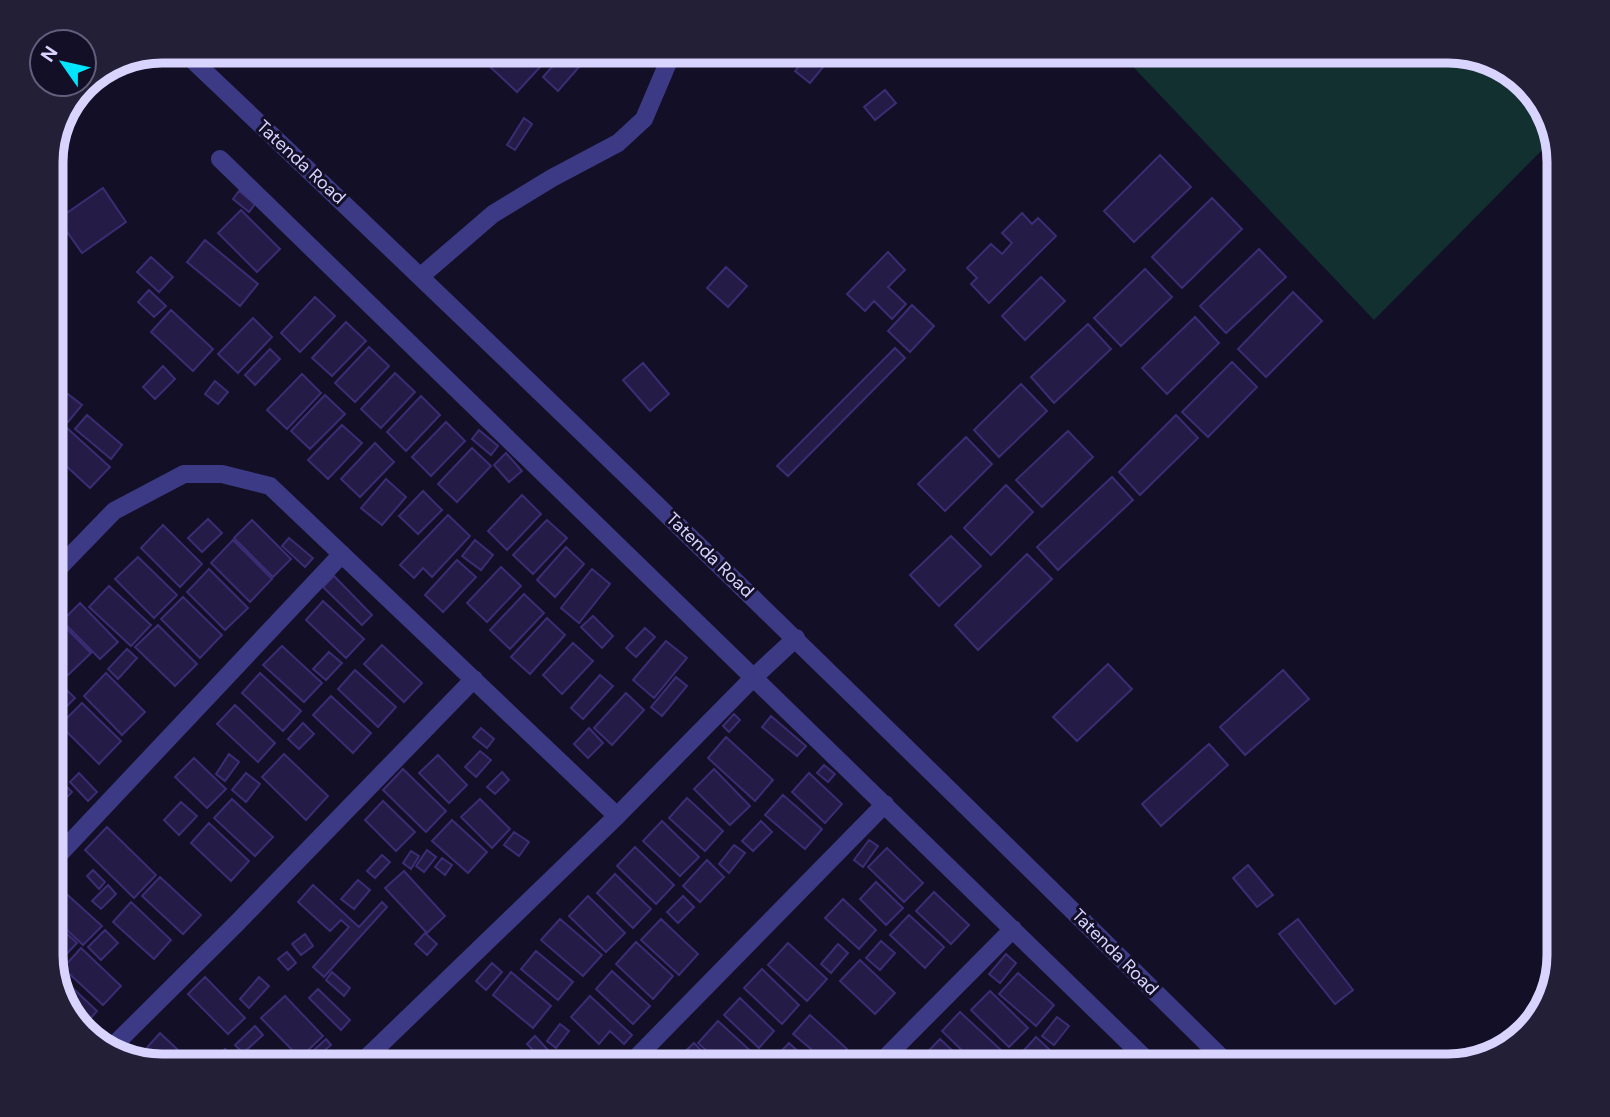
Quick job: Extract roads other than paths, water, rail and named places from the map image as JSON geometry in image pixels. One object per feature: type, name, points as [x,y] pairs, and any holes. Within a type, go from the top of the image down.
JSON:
[{"type":"street","name":"Tatenda Road","points":[[196,63],[796,638],[1218,1054]]},
{"type":"street","points":[[421,276],[493,214],[552,178],[618,143],[644,119],[668,63]]},
{"type":"street","points":[[220,159],[1013,929],[1135,1054]]},
{"type":"street","points":[[63,564],[114,511],[184,474],[222,474],[270,486],[617,816]]},
{"type":"street","points":[[63,850],[342,554]]},
{"type":"street","points":[[370,1054],[617,816],[796,638]]},
{"type":"street","points":[[116,1043],[474,679]]},
{"type":"street","points":[[640,1054],[885,804]]},
{"type":"street","points":[[889,1054],[1013,929]]}]
